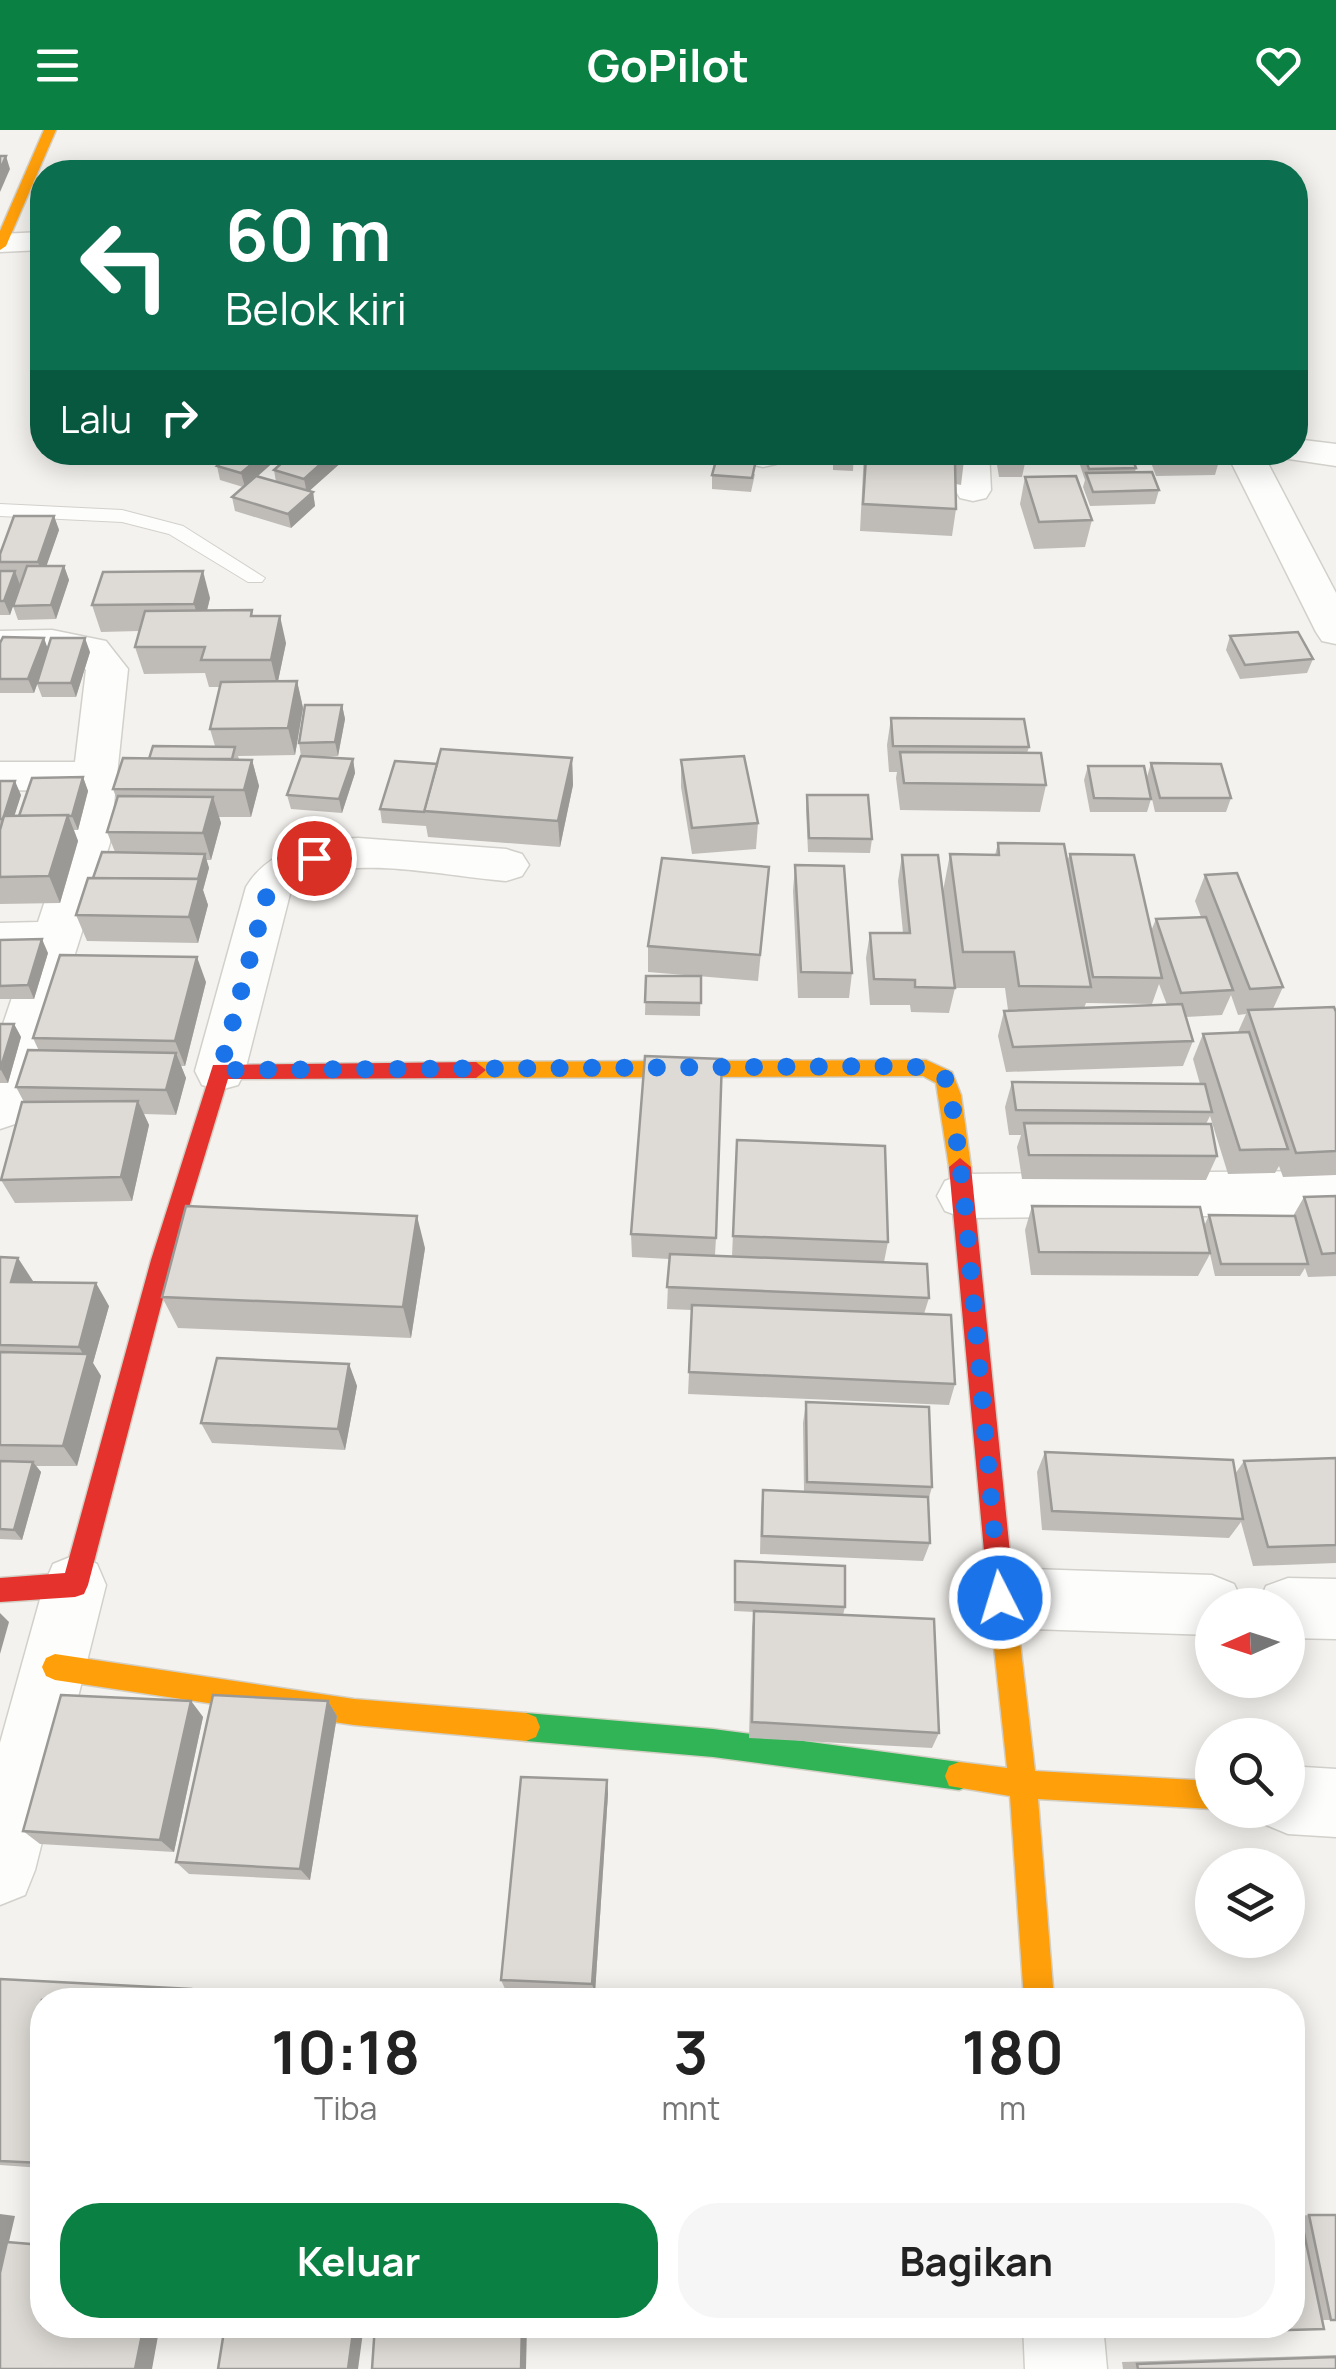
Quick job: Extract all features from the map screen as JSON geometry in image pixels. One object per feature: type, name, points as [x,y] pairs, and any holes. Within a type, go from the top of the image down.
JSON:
[{"type":"street","points":[[37,160],[50,130]]},
{"type":"street","points":[[30,177],[1,244],[30,242]]},
{"type":"street","points":[[1308,452],[1336,455]]},
{"type":"street","points":[[971,465],[973,490]]},
{"type":"street","points":[[1251,465],[1336,632]]},
{"type":"street","points":[[0,643],[52,642],[92,650],[107,669],[87,843],[0,1109]]},
{"type":"street","points":[[0,776],[95,776]]},
{"type":"street","points":[[0,1870],[162,1260],[220,1070],[269,887],[288,870],[314,858],[344,855],[506,865]]},
{"type":"street","points":[[0,940],[57,938]]},
{"type":"street","points":[[220,1070],[926,1068],[945,1078],[951,1095],[964,1196],[1000,1598],[1024,1784],[1037,1988]]},
{"type":"street","points":[[964,1196],[1336,1193]]},
{"type":"street","points":[[0,1590],[75,1585]]},
{"type":"street","points":[[1000,1598],[1195,1604]]},
{"type":"street","points":[[1305,1608],[1336,1609]]},
{"type":"street","points":[[54,1667],[354,1712],[714,1743],[1024,1784],[1195,1794]]},
{"type":"street","points":[[1305,1801],[1336,1802]]},
{"type":"street","points":[[1064,2338],[1066,2369]]},
{"type":"lane","points":[[0,510],[122,516],[176,530],[255,578]]},
{"type":"building","points":[[218,465],[251,465],[241,473]]},
{"type":"building","points":[[280,465],[320,465],[304,479],[274,470]]},
{"type":"building","points":[[715,465],[755,465],[752,478],[712,475]]},
{"type":"building","points":[[865,465],[955,465],[956,509],[863,504]]},
{"type":"building","points":[[1088,465],[1136,468],[1089,469]]},
{"type":"building","points":[[1152,472],[1159,490],[1093,492],[1086,473]]},
{"type":"building","points":[[256,476],[313,492],[288,514],[232,497]]},
{"type":"building","points":[[1076,476],[1092,520],[1039,522],[1025,477]]},
{"type":"building","points":[[14,516],[54,516],[38,562],[0,562]]},
{"type":"building","points":[[27,566],[64,566],[51,605],[13,606]]},
{"type":"building","points":[[0,571],[15,571],[4,601],[0,601]]},
{"type":"building","points":[[203,571],[194,604],[92,605],[103,572]]},
{"type":"building","points":[[252,610],[251,616],[280,616],[271,660],[201,660],[205,647],[135,647],[145,611]]},
{"type":"building","points":[[1298,632],[1313,659],[1245,665],[1230,636]]},
{"type":"building","points":[[3,637],[44,638],[28,679],[0,679]]},
{"type":"building","points":[[51,638],[85,638],[71,683],[37,683]]},
{"type":"building","points":[[297,681],[288,728],[210,729],[221,682]]},
{"type":"building","points":[[305,705],[342,705],[335,742],[299,743]]},
{"type":"building","points":[[891,718],[1024,719],[1029,747],[893,746]]},
{"type":"building","points":[[153,746],[235,747],[232,759],[149,759]]},
{"type":"building","points":[[441,749],[572,758],[558,821],[424,811]]},
{"type":"building","points":[[900,752],[1041,753],[1046,785],[904,783]]},
{"type":"building","points":[[301,756],[353,759],[339,799],[287,795]]},
{"type":"building","points":[[744,756],[758,823],[692,828],[681,760]]},
{"type":"building","points":[[123,758],[252,760],[244,790],[113,789]]},
{"type":"building","points":[[395,761],[437,764],[424,812],[380,809]]},
{"type":"building","points":[[1151,763],[1221,764],[1231,798],[1160,798]]},
{"type":"building","points":[[1088,766],[1144,766],[1151,799],[1094,798]]},
{"type":"building","points":[[83,777],[72,816],[19,816],[32,778]]},
{"type":"building","points":[[0,781],[15,781],[3,819],[0,819]]},
{"type":"building","points":[[807,795],[868,795],[872,839],[809,838]]},
{"type":"building","points":[[118,796],[213,797],[203,833],[107,832]]},
{"type":"building","points":[[68,815],[49,876],[0,877],[0,830],[4,816]]},
{"type":"building","points":[[998,843],[1064,844],[1091,987],[1019,986],[1014,952],[963,952],[950,854],[999,855]]},
{"type":"building","points":[[102,852],[205,854],[198,879],[93,878]]},
{"type":"building","points":[[1070,854],[1134,855],[1162,978],[1093,977]]},
{"type":"building","points":[[902,855],[938,855],[955,988],[915,987],[915,980],[874,979],[870,933],[910,933]]},
{"type":"building","points":[[662,858],[769,867],[760,955],[648,946]]},
{"type":"building","points":[[795,865],[844,866],[852,973],[801,972]]},
{"type":"building","points":[[1237,873],[1283,987],[1250,989],[1205,875]]},
{"type":"building","points":[[88,878],[199,879],[189,917],[76,915]]},
{"type":"building","points":[[1206,917],[1233,990],[1181,993],[1156,919]]},
{"type":"building","points":[[42,939],[28,985],[0,986],[0,940]]},
{"type":"building","points":[[60,955],[197,957],[175,1041],[33,1038]]},
{"type":"building","points":[[646,976],[701,976],[701,1003],[645,1002]]},
{"type":"building","points":[[1182,1004],[1193,1041],[1013,1047],[1004,1011]]},
{"type":"building","points":[[1334,1007],[1336,1151],[1296,1153],[1248,1010]]},
{"type":"building","points":[[0,1024],[14,1024],[0,1070]]},
{"type":"building","points":[[1249,1032],[1288,1149],[1240,1150],[1203,1034]]},
{"type":"building","points":[[28,1050],[176,1053],[166,1090],[16,1087]]},
{"type":"building","points":[[645,1056],[722,1059],[716,1238],[631,1234]]},
{"type":"building","points":[[1012,1082],[1205,1084],[1212,1112],[1016,1110]]},
{"type":"building","points":[[138,1101],[121,1177],[1,1180],[22,1102]]},
{"type":"building","points":[[1024,1123],[1211,1124],[1217,1156],[1029,1155]]},
{"type":"building","points":[[737,1140],[885,1146],[888,1242],[733,1236]]},
{"type":"building","points":[[1336,1196],[1336,1253],[1322,1254],[1304,1197]]},
{"type":"building","points":[[186,1206],[417,1216],[403,1307],[162,1297]]},
{"type":"building","points":[[1032,1206],[1200,1207],[1210,1253],[1039,1252]]},
{"type":"building","points":[[1209,1215],[1295,1216],[1308,1264],[1221,1264]]},
{"type":"building","points":[[670,1254],[927,1264],[929,1298],[667,1287]]},
{"type":"building","points":[[0,1257],[18,1258],[11,1282],[96,1283],[79,1347],[0,1345]]},
{"type":"building","points":[[692,1305],[951,1315],[955,1384],[689,1372]]},
{"type":"building","points":[[0,1352],[88,1354],[63,1446],[0,1445]]},
{"type":"building","points":[[217,1358],[349,1364],[338,1429],[201,1423]]},
{"type":"building","points":[[806,1402],[929,1407],[932,1487],[807,1482]]},
{"type":"building","points":[[1045,1452],[1233,1460],[1243,1519],[1052,1511]]},
{"type":"building","points":[[1336,1458],[1336,1545],[1268,1547],[1244,1461]]},
{"type":"building","points":[[0,1461],[33,1462],[14,1530],[0,1529]]},
{"type":"building","points":[[763,1490],[928,1497],[930,1543],[762,1536]]},
{"type":"building","points":[[735,1561],[845,1566],[845,1607],[735,1602]]},
{"type":"building","points":[[754,1611],[934,1619],[939,1733],[752,1722]]},
{"type":"building","points":[[61,1695],[191,1701],[160,1840],[23,1831]]},
{"type":"building","points":[[213,1695],[328,1701],[300,1869],[176,1862]]},
{"type":"building","points":[[521,1777],[607,1780],[592,1984],[501,1980]]},
{"type":"building","points":[[0,1979],[172,1988],[30,1988],[30,2162],[0,2161]]},
{"type":"building","points":[[1309,2215],[1336,2215],[1336,2320],[1331,2320]]},
{"type":"building","points":[[1305,2238],[1324,2329],[1305,2330]]},
{"type":"building","points":[[7,2242],[30,2244],[30,2338],[141,2338],[135,2369],[0,2369],[0,2273]]},
{"type":"building","points":[[223,2338],[352,2338],[348,2369],[218,2369]]},
{"type":"building","points":[[374,2338],[522,2338],[521,2369],[372,2369]]},
{"type":"building","points":[[1336,2357],[1336,2369],[1138,2369],[1137,2364]]},
{"type":"traffic: fast","points":[[526,1727],[713,1743],[959,1776]]},
{"type":"traffic: slow","points":[[37,160],[50,130]]},
{"type":"traffic: slow","points":[[0,246],[30,176]]},
{"type":"traffic: slow","points":[[476,1070],[926,1068],[945,1078],[951,1095],[960,1167]]},
{"type":"traffic: slow","points":[[999,1573],[1023,1784],[1038,1988]]},
{"type":"traffic: slow","points":[[55,1667],[354,1712],[526,1727]]},
{"type":"traffic: slow","points":[[959,1776],[1023,1784],[1195,1794]]},
{"type":"traffic: jam","points":[[0,1590],[75,1585],[162,1260],[220,1071],[476,1070]]},
{"type":"traffic: jam","points":[[960,1167],[999,1573]]},
{"type":"route","points":[[314,858],[288,870],[269,887],[220,1070],[908,1066],[926,1068],[945,1078],[951,1095],[964,1196],[1000,1598]]}]
